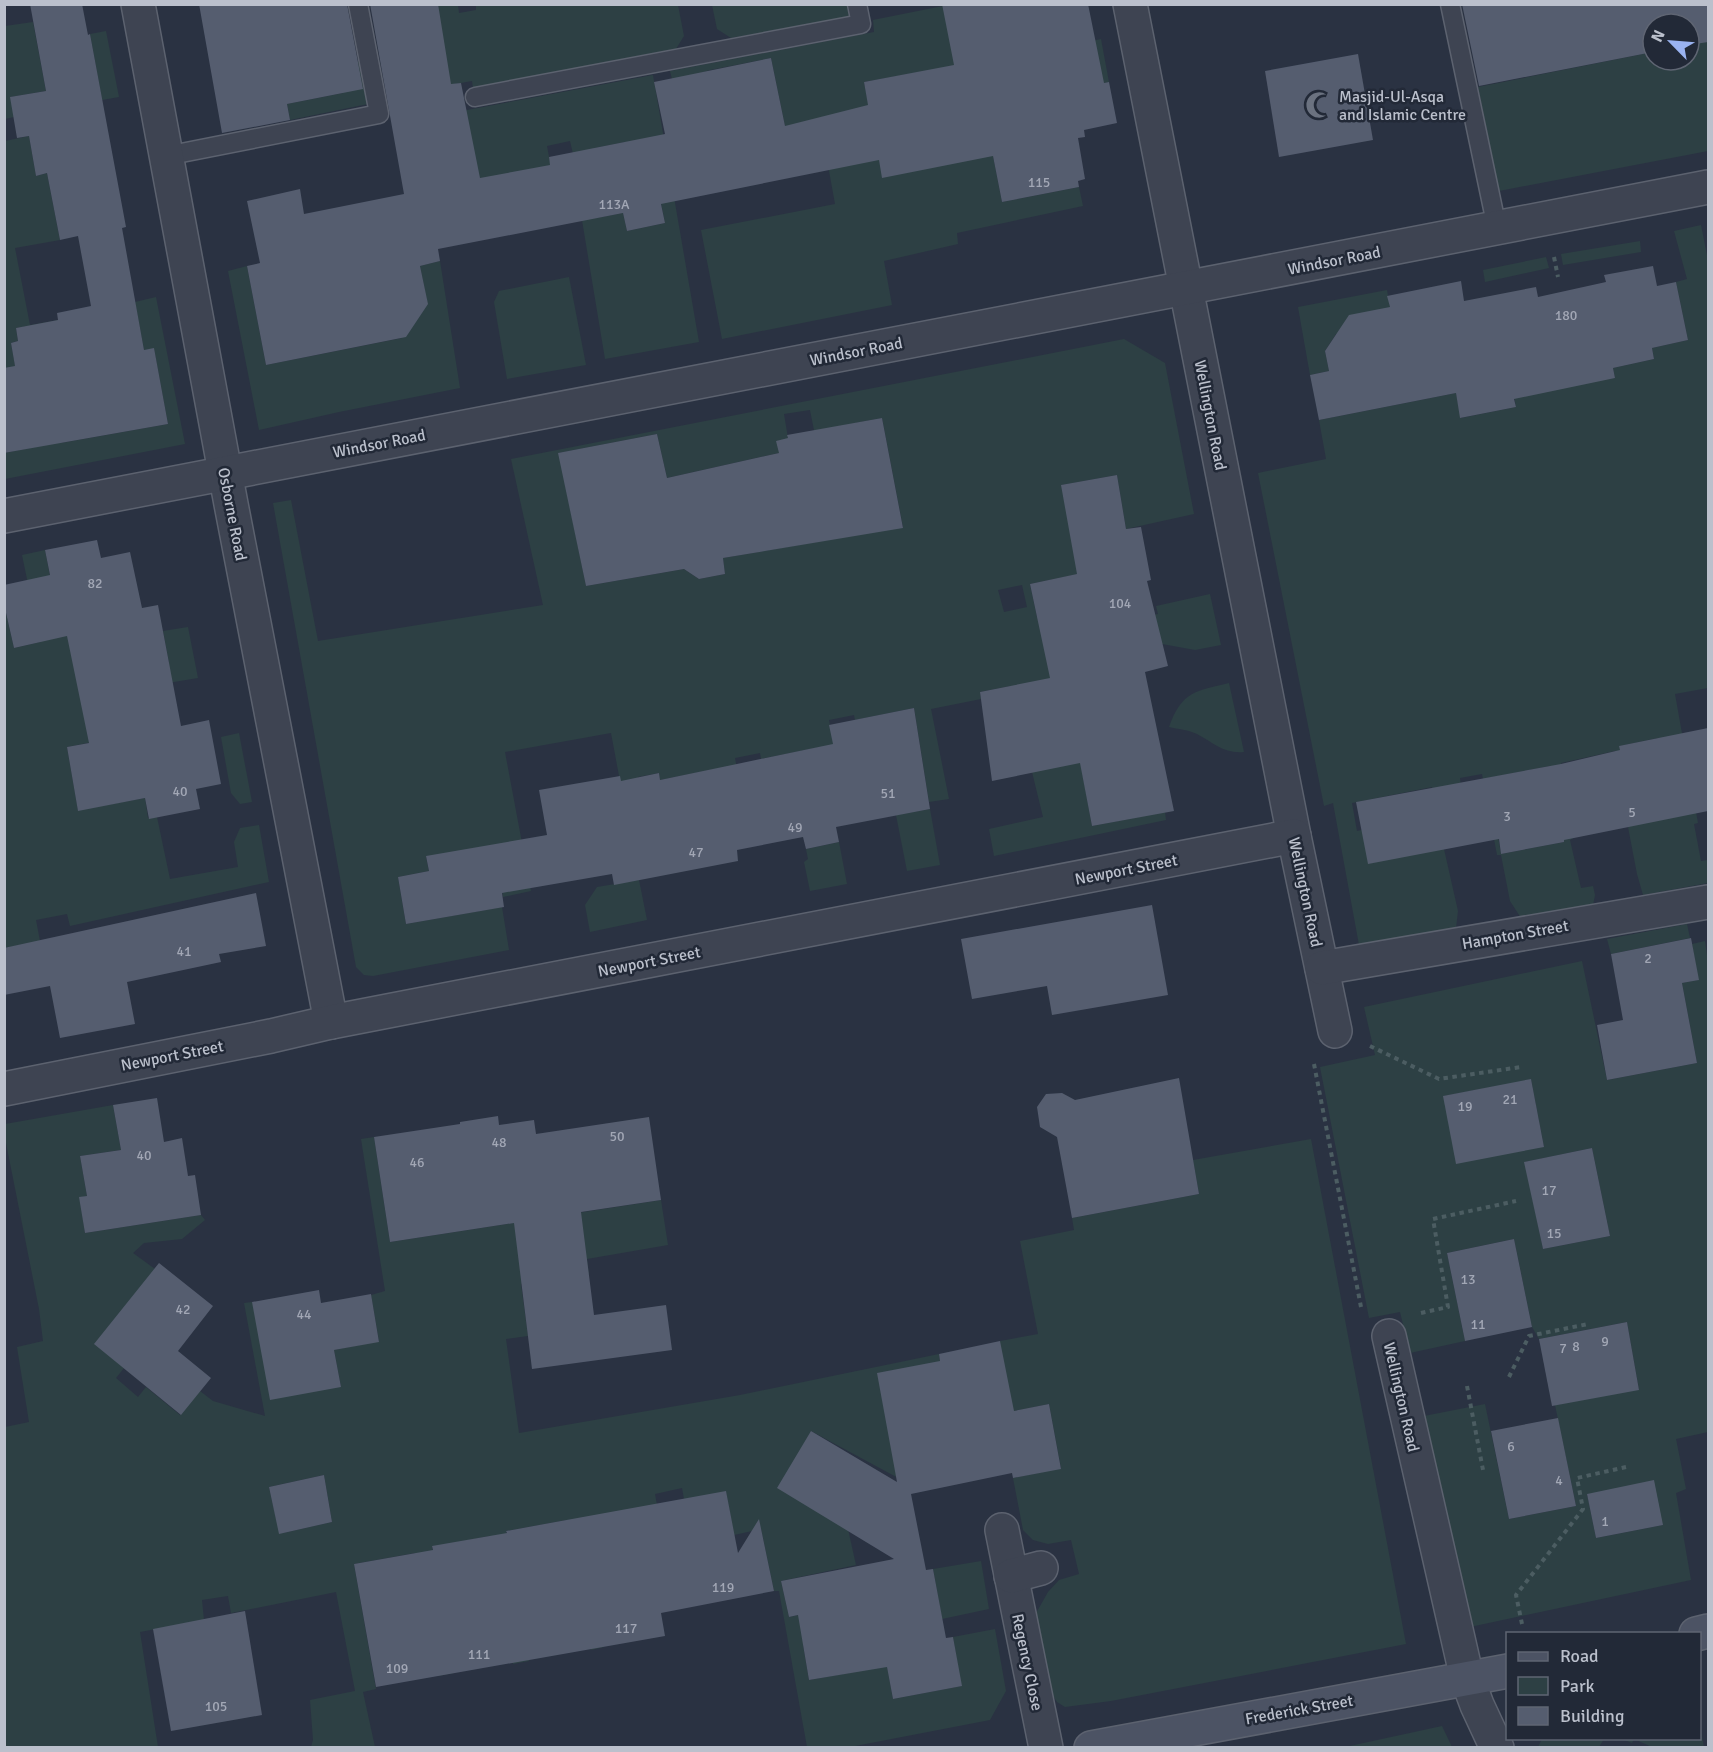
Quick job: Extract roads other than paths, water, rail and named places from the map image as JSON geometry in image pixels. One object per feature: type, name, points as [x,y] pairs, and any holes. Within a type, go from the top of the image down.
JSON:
[{"type":"main road","name":"Frederick Street","points":[[1091,1748],[1506,1671]]},
{"type":"street","name":"Osborne Road","points":[[138,4],[331,1023]]},
{"type":"street","name":"Wellington Road","points":[[1130,4],[1294,836],[1335,1031]]},
{"type":"street","name":"Windsor Road","points":[[4,516],[1708,187]]},
{"type":"street","name":"Newport Street","points":[[4,1089],[331,1023],[1294,836]]},
{"type":"street","name":"Hampton Street","points":[[1322,968],[1708,902]]},
{"type":"street","name":"Wellington Road","points":[[1389,1336],[1467,1678],[1497,1748]]},
{"type":"street","name":"Regency Close","points":[[1002,1530],[1026,1572],[1046,1748]]},
{"type":"lane","points":[[166,156],[379,114],[358,4]]},
{"type":"lane","points":[[475,97],[861,24],[857,4]]},
{"type":"lane","points":[[1450,4],[1497,228]]},
{"type":"place","name":"Masjid-Ul-Asqa and Islamic Centre","points":[[1319,105]]}]
